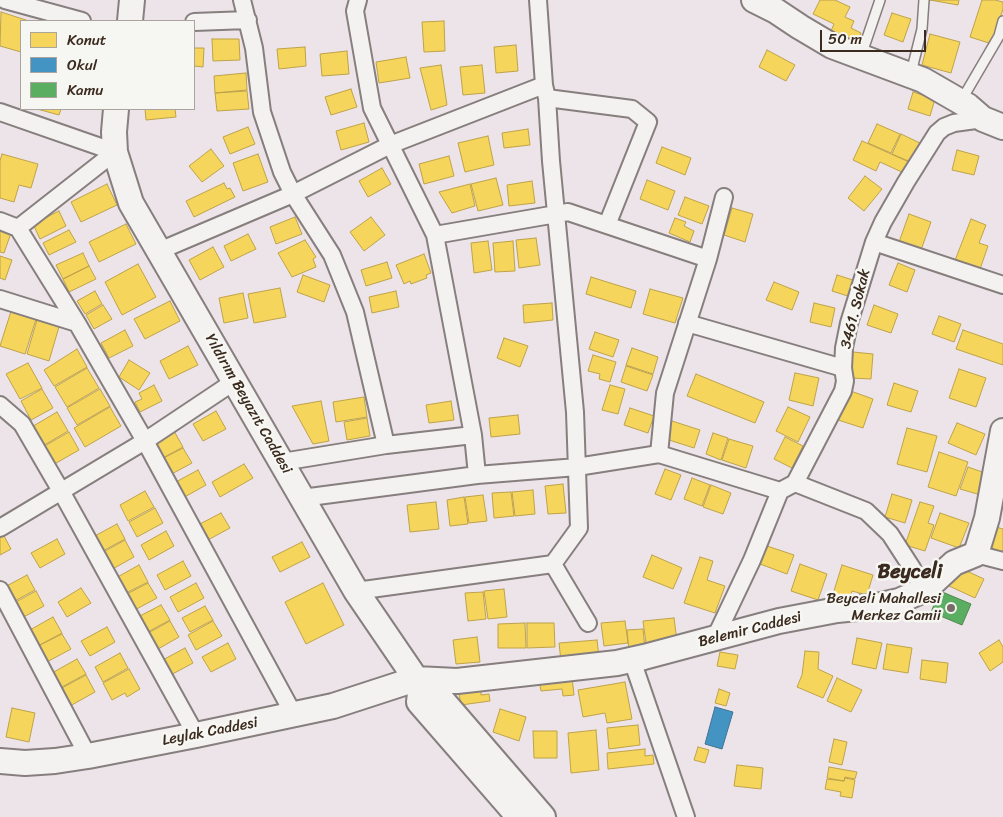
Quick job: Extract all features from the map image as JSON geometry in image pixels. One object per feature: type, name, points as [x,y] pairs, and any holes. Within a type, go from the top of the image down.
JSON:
[{"type":"street","points":[[5,0],[78,20]]},
{"type":"street","points":[[130,20],[132,0]]},
{"type":"street","points":[[242,0],[254,48],[262,112],[282,172],[293,194],[332,255],[355,312],[386,445]]},
{"type":"street","points":[[358,0],[355,11],[372,108],[435,235],[473,435],[477,475]]},
{"type":"street","points":[[356,591],[554,564],[579,528],[575,412],[538,0]]},
{"type":"street","points":[[754,0],[776,11],[800,28],[832,46],[911,75],[940,88],[993,123]]},
{"type":"street","points":[[195,22],[248,20]]},
{"type":"street","points":[[159,251],[293,194],[390,145],[546,91],[632,110],[648,122],[607,225]]},
{"type":"street","name":"Yıldırım Beyazıt Caddesi","points":[[116,110],[115,152],[131,203],[356,591],[419,682],[436,693],[543,817]]},
{"type":"street","points":[[0,112],[115,152]]},
{"type":"street","name":"3461. Sokak","points":[[795,484],[842,391],[845,382],[843,368],[844,348],[849,323],[874,242],[906,182],[937,133],[944,127],[954,123],[993,123]]},
{"type":"street","points":[[18,228],[115,152]]},
{"type":"street","points":[[659,454],[665,393],[708,259],[724,197]]},
{"type":"street","points":[[435,235],[568,212],[708,259]]},
{"type":"street","points":[[0,221],[18,228],[77,323],[145,440],[294,715]]},
{"type":"street","points":[[874,242],[1003,284]]},
{"type":"street","points":[[0,299],[77,323]]},
{"type":"street","points":[[687,323],[843,368]]},
{"type":"street","points":[[0,528],[145,440],[235,381]]},
{"type":"street","points":[[0,404],[22,424],[196,735]]},
{"type":"street","points":[[1003,431],[996,477],[987,518],[976,554],[1003,561]]},
{"type":"street","points":[[282,462],[386,445],[473,435]]},
{"type":"street","points":[[302,498],[477,475],[577,467],[659,454],[780,491],[795,484],[866,511],[890,534],[912,568],[923,590]]},
{"type":"street","points":[[716,638],[752,560],[780,491]]},
{"type":"street","name":"Belemir Caddesi","points":[[419,682],[457,681],[587,667],[632,660],[807,615],[877,606],[899,601],[923,590],[936,581],[954,563],[976,554]]},
{"type":"street","points":[[554,564],[588,623]]},
{"type":"street","points":[[0,590],[7,616],[88,756]]},
{"type":"street","points":[[632,660],[686,817]]},
{"type":"street","name":"Yıldırım Beyazıt Caddesi","points":[[419,682],[420,702],[518,817]]},
{"type":"street","name":"Leylak Caddesi","points":[[0,761],[25,763],[88,756],[294,715],[419,682]]},
{"type":"lane","points":[[861,56],[880,0]]},
{"type":"lane","points":[[911,75],[922,29],[924,0]]},
{"type":"lane","points":[[961,101],[999,36],[1003,22]]},
{"type":"building: Konut","points":[[820,0],[835,0],[850,7],[845,17],[854,21],[851,28],[861,33],[856,45],[830,33],[834,24],[813,14]]},
{"type":"building: Konut","points":[[930,0],[959,0],[958,5]]},
{"type":"building: Konut","points":[[982,0],[1003,2],[1003,9],[992,44],[970,37]]},
{"type":"building: Konut","points":[[1,12],[26,20],[20,20],[20,52],[0,46]]},
{"type":"building: Konut","points":[[892,13],[911,19],[903,42],[884,35]]},
{"type":"building: Konut","points":[[444,21],[445,51],[424,52],[422,22]]},
{"type":"building: Konut","points":[[930,34],[960,42],[951,73],[922,65]]},
{"type":"building: Konut","points":[[212,39],[239,39],[240,60],[213,61]]},
{"type":"building: Konut","points":[[516,45],[518,71],[496,73],[494,47]]},
{"type":"building: Konut","points":[[305,47],[306,66],[279,69],[277,49]]},
{"type":"building: Konut","points":[[195,48],[204,48],[203,67],[195,66]]},
{"type":"building: Konut","points":[[767,50],[795,65],[786,81],[759,67]]},
{"type":"building: Konut","points":[[347,51],[349,74],[322,76],[320,54]]},
{"type":"building: Konut","points":[[406,57],[410,78],[379,83],[376,62]]},
{"type":"building: Konut","points":[[441,65],[447,105],[431,110],[420,68]]},
{"type":"building: Konut","points":[[482,65],[485,93],[463,95],[460,67]]},
{"type":"building: Konut","points":[[246,73],[247,90],[215,93],[214,76]]},
{"type":"building: Konut","points":[[351,89],[357,107],[331,115],[325,97]]},
{"type":"building: Konut","points":[[247,91],[249,109],[217,111],[215,93]]},
{"type":"building: Konut","points":[[913,92],[935,99],[930,116],[908,109]]},
{"type":"building: Konut","points":[[41,110],[61,110],[59,115]]},
{"type":"building: Konut","points":[[145,110],[175,110],[176,117],[146,120]]},
{"type":"building: Konut","points":[[364,123],[369,142],[341,150],[336,131]]},
{"type":"building: Konut","points":[[877,124],[900,134],[891,153],[868,143]]},
{"type":"building: Konut","points":[[248,127],[255,144],[230,154],[223,137]]},
{"type":"building: Konut","points":[[528,129],[530,145],[504,148],[502,133]]},
{"type":"building: Konut","points":[[901,134],[922,144],[913,163],[892,154]]},
{"type":"building: Konut","points":[[488,136],[494,165],[465,172],[458,143]]},
{"type":"building: Konut","points":[[862,141],[909,162],[904,173],[880,162],[876,171],[853,160]]},
{"type":"building: Konut","points":[[662,147],[691,158],[685,175],[656,163]]},
{"type":"building: Konut","points":[[211,149],[224,166],[202,182],[189,166]]},
{"type":"building: Konut","points":[[957,150],[979,156],[974,175],[952,170]]},
{"type":"building: Konut","points":[[2,154],[38,164],[31,188],[19,185],[14,202],[0,198],[0,161]]},
{"type":"building: Konut","points":[[258,154],[268,182],[243,191],[233,163]]},
{"type":"building: Konut","points":[[449,156],[454,176],[424,184],[419,164]]},
{"type":"building: Konut","points":[[382,168],[391,184],[368,197],[359,181]]},
{"type":"building: Konut","points":[[865,176],[882,189],[864,211],[848,198]]},
{"type":"building: Konut","points":[[496,178],[503,205],[478,211],[471,184]]},
{"type":"building: Konut","points":[[647,180],[675,191],[668,210],[640,199]]},
{"type":"building: Konut","points":[[532,181],[535,203],[509,206],[507,185]]},
{"type":"building: Konut","points":[[224,183],[227,189],[230,188],[235,197],[194,217],[186,201]]},
{"type":"building: Konut","points":[[107,184],[117,205],[81,222],[71,202]]},
{"type":"building: Konut","points":[[470,184],[475,206],[452,213],[439,192]]},
{"type":"building: Konut","points":[[685,197],[709,206],[702,224],[678,215]]},
{"type":"building: Konut","points":[[732,208],[753,214],[745,242],[724,235]]},
{"type":"building: Konut","points":[[59,211],[66,226],[40,239],[33,224]]},
{"type":"building: Konut","points":[[909,214],[931,222],[921,250],[899,242]]},
{"type":"building: Konut","points":[[295,217],[302,234],[276,244],[270,227]]},
{"type":"building: Konut","points":[[371,217],[385,235],[364,251],[350,232]]},
{"type":"building: Konut","points":[[675,218],[686,222],[684,226],[694,231],[690,242],[669,233]]},
{"type":"building: Konut","points":[[971,219],[986,225],[979,243],[988,246],[979,272],[954,263]]},
{"type":"building: Konut","points":[[126,224],[136,244],[99,262],[89,242]]},
{"type":"building: Konut","points":[[0,230],[11,233],[4,253],[0,252]]},
{"type":"building: Konut","points":[[69,230],[76,242],[49,255],[43,243]]},
{"type":"building: Konut","points":[[248,234],[256,249],[231,261],[224,246]]},
{"type":"building: Konut","points":[[536,238],[540,265],[519,268],[516,240]]},
{"type":"building: Konut","points":[[305,240],[316,257],[313,259],[316,267],[292,277],[278,253]]},
{"type":"building: Konut","points":[[488,241],[492,270],[474,273],[471,243]]},
{"type":"building: Konut","points":[[513,241],[515,271],[495,272],[493,243]]},
{"type":"building: Konut","points":[[213,247],[224,267],[200,280],[189,260]]},
{"type":"building: Konut","points":[[83,253],[89,266],[63,279],[56,265]]},
{"type":"building: Konut","points":[[424,254],[431,273],[426,275],[427,278],[411,284],[410,281],[404,284],[396,265]]},
{"type":"building: Konut","points":[[0,256],[12,260],[5,280],[0,278]]},
{"type":"building: Konut","points":[[387,262],[392,278],[366,286],[361,270]]},
{"type":"building: Konut","points":[[898,263],[915,270],[907,292],[889,285]]},
{"type":"building: Konut","points":[[138,264],[156,297],[122,315],[105,282]]},
{"type":"building: Konut","points":[[89,266],[96,279],[69,292],[63,279]]},
{"type":"building: Konut","points":[[303,275],[330,285],[324,302],[297,292]]},
{"type":"building: Konut","points":[[837,275],[856,281],[851,297],[832,291]]},
{"type":"building: Konut","points":[[591,277],[636,291],[631,308],[586,294]]},
{"type":"building: Konut","points":[[774,282],[799,292],[792,310],[766,300]]},
{"type":"building: Konut","points":[[280,288],[286,317],[254,323],[248,294]]},
{"type":"building: Konut","points":[[650,289],[683,298],[675,323],[643,314]]},
{"type":"building: Konut","points":[[95,291],[102,304],[85,314],[77,301]]},
{"type":"building: Konut","points":[[396,291],[399,307],[372,313],[369,297]]},
{"type":"building: Konut","points":[[243,293],[248,318],[224,323],[219,298]]},
{"type":"building: Konut","points":[[170,301],[180,321],[145,339],[134,319]]},
{"type":"building: Konut","points":[[552,303],[553,320],[524,323],[523,305]]},
{"type":"building: Konut","points":[[814,303],[835,308],[831,327],[810,322]]},
{"type":"building: Konut","points":[[13,305],[38,313],[25,354],[0,346]]},
{"type":"building: Konut","points":[[103,305],[112,319],[94,329],[86,315]]},
{"type":"building: Konut","points":[[874,305],[898,314],[891,333],[867,325]]},
{"type":"building: Konut","points":[[39,313],[61,320],[49,361],[27,354]]},
{"type":"building: Konut","points":[[939,316],[961,324],[954,342],[932,334]]},
{"type":"building: Konut","points":[[125,330],[133,346],[109,358],[101,343]]},
{"type":"building: Konut","points":[[963,330],[1003,344],[1003,365],[956,349]]},
{"type":"building: Konut","points":[[595,332],[619,340],[613,357],[589,349]]},
{"type":"building: Konut","points":[[504,338],[528,346],[520,367],[497,358]]},
{"type":"building: Konut","points":[[188,346],[198,365],[169,379],[160,361]]},
{"type":"building: Konut","points":[[632,348],[658,357],[653,374],[626,365]]},
{"type":"building: Konut","points":[[77,349],[87,367],[54,386],[44,370]]},
{"type":"building: Konut","points":[[853,352],[873,354],[871,379],[851,378]]},
{"type":"building: Konut","points":[[593,355],[616,362],[610,382],[599,379],[600,374],[588,371]]},
{"type":"building: Konut","points":[[129,360],[150,373],[139,390],[119,377]]},
{"type":"building: Konut","points":[[28,363],[42,388],[20,399],[6,374]]},
{"type":"building: Konut","points":[[626,366],[653,375],[647,391],[621,382]]},
{"type":"building: Konut","points":[[87,368],[99,388],[67,407],[55,387]]},
{"type":"building: Konut","points":[[959,369],[986,378],[976,407],[949,398]]},
{"type":"building: Konut","points":[[795,373],[819,378],[813,406],[789,400]]},
{"type":"building: Konut","points":[[696,374],[764,402],[755,423],[687,396]]},
{"type":"building: Konut","points":[[894,383],[918,391],[911,412],[887,405]]},
{"type":"building: Konut","points":[[154,385],[162,401],[140,412],[135,402],[142,399],[139,393]]},
{"type":"building: Konut","points":[[610,385],[625,389],[618,414],[602,410]]},
{"type":"building: Konut","points":[[42,389],[53,408],[31,420],[21,401]]},
{"type":"building: Konut","points":[[100,389],[110,406],[77,425],[67,408]]},
{"type":"building: Konut","points":[[848,390],[873,399],[863,428],[838,420]]},
{"type":"building: Konut","points":[[364,397],[367,417],[336,422],[333,402]]},
{"type":"building: Konut","points":[[321,401],[329,441],[313,444],[292,406]]},
{"type":"building: Konut","points":[[451,401],[454,420],[429,423],[426,405]]},
{"type":"building: Konut","points":[[110,407],[121,426],[85,447],[74,428]]},
{"type":"building: Konut","points":[[788,407],[810,417],[798,442],[776,431]]},
{"type":"building: Konut","points":[[630,408],[654,416],[648,433],[624,425]]},
{"type":"building: Konut","points":[[216,411],[226,429],[203,441],[193,424]]},
{"type":"building: Konut","points":[[57,412],[68,431],[41,447],[30,428]]},
{"type":"building: Konut","points":[[518,415],[520,434],[491,437],[489,418]]},
{"type":"building: Konut","points":[[367,418],[370,436],[347,440],[344,422]]},
{"type":"building: Konut","points":[[672,421],[700,430],[694,448],[666,439]]},
{"type":"building: Konut","points":[[957,423],[985,434],[976,455],[948,443]]},
{"type":"building: Konut","points":[[907,428],[937,436],[927,472],[897,464]]},
{"type":"building: Konut","points":[[174,431],[183,447],[157,461],[149,445]]},
{"type":"building: Konut","points":[[69,432],[79,450],[51,466],[41,448]]},
{"type":"building: Konut","points":[[713,433],[728,438],[721,460],[706,454]]},
{"type":"building: Konut","points":[[785,437],[803,446],[792,468],[774,459]]},
{"type":"building: Konut","points":[[729,439],[753,446],[746,468],[722,460]]},
{"type":"building: Konut","points":[[183,448],[192,463],[166,477],[158,461]]},
{"type":"building: Konut","points":[[939,452],[968,462],[956,496],[928,487]]},
{"type":"building: Konut","points":[[244,464],[253,478],[220,497],[212,482]]},
{"type":"building: Konut","points":[[968,467],[988,474],[981,495],[960,489]]},
{"type":"building: Konut","points":[[665,469],[681,475],[671,500],[655,494]]},
{"type":"building: Konut","points":[[198,470],[206,485],[181,499],[172,484]]},
{"type":"building: Konut","points":[[692,478],[710,485],[702,506],[684,499]]},
{"type":"building: Konut","points":[[563,484],[566,513],[548,514],[545,486]]},
{"type":"building: Konut","points":[[711,485],[731,493],[723,514],[703,507]]},
{"type":"building: Konut","points":[[533,490],[535,514],[515,516],[512,492]]},
{"type":"building: Konut","points":[[145,491],[154,507],[128,521],[120,505]]},
{"type":"building: Konut","points":[[511,492],[514,516],[494,518],[492,493]]},
{"type":"building: Konut","points":[[892,494],[912,500],[905,523],[885,517]]},
{"type":"building: Konut","points":[[483,495],[487,521],[469,523],[465,497]]},
{"type":"building: Konut","points":[[464,497],[468,524],[450,526],[447,500]]},
{"type":"building: Konut","points":[[436,502],[439,529],[410,532],[407,505]]},
{"type":"building: Konut","points":[[920,502],[934,506],[928,523],[934,525],[925,551],[905,545]]},
{"type":"building: Konut","points":[[155,508],[163,523],[137,537],[129,522]]},
{"type":"building: Konut","points":[[221,513],[230,528],[204,542],[196,526]]},
{"type":"building: Konut","points":[[940,513],[969,523],[959,548],[931,538]]},
{"type":"building: Konut","points":[[117,524],[125,539],[99,553],[91,538]]},
{"type":"building: Konut","points":[[993,526],[1003,529],[1003,553],[985,546]]},
{"type":"building: Konut","points":[[166,531],[174,546],[149,560],[141,545]]},
{"type":"building: Konut","points":[[3,534],[11,549],[0,555],[0,535]]},
{"type":"building: Konut","points":[[57,539],[65,554],[40,568],[31,553]]},
{"type":"building: Konut","points":[[125,540],[134,557],[109,571],[100,554]]},
{"type":"building: Konut","points":[[302,542],[310,557],[280,572],[272,557]]},
{"type":"building: Konut","points":[[767,546],[794,555],[787,574],[760,564]]},
{"type":"building: Konut","points":[[652,555],[682,568],[673,589],[643,577]]},
{"type":"building: Konut","points":[[700,557],[713,561],[707,580],[725,586],[715,613],[684,603]]},
{"type":"building: Konut","points":[[183,561],[191,576],[165,590],[157,575]]},
{"type":"building: Konut","points":[[800,564],[827,574],[818,600],[791,591]]},
{"type":"building: Konut","points":[[139,565],[148,582],[122,595],[114,579]]},
{"type":"building: Konut","points":[[842,565],[873,575],[867,595],[852,591],[849,600],[833,594]]},
{"type":"building: Konut","points":[[956,566],[984,579],[975,598],[947,585]]},
{"type":"building: Konut","points":[[27,575],[35,590],[9,604],[1,589]]},
{"type":"building: Konut","points":[[148,583],[157,598],[131,612],[123,596]]},
{"type":"building: Konut","points":[[196,583],[204,598],[178,612],[170,597]]},
{"type":"building: Konut","points":[[323,583],[344,625],[306,644],[285,602]]},
{"type":"building: Konut","points":[[81,588],[91,603],[67,617],[58,602]]},
{"type":"building: Konut","points":[[504,589],[507,617],[488,619],[484,591]]},
{"type":"building: Konut","points":[[36,591],[44,606],[18,620],[10,605]]},
{"type":"building: Konut","points":[[483,592],[486,619],[468,621],[465,593]]},
{"type":"building: Konut","points":[[161,605],[170,620],[144,634],[136,618]]},
{"type":"building: Konut","points":[[205,606],[213,620],[190,632],[182,618]]},
{"type":"building: Konut","points":[[53,617],[62,633],[36,647],[28,631]]},
{"type":"building: Konut","points":[[674,618],[677,641],[646,643],[643,621]]},
{"type":"building: Konut","points":[[170,621],[179,637],[158,649],[148,633]]},
{"type":"building: Konut","points":[[213,621],[222,636],[196,650],[188,635]]},
{"type":"building: Konut","points":[[625,621],[628,643],[604,646],[601,623]]},
{"type":"building: Konut","points":[[525,623],[526,648],[498,648],[498,624]]},
{"type":"building: Konut","points":[[527,623],[554,623],[555,647],[527,648]]},
{"type":"building: Konut","points":[[107,627],[115,642],[90,656],[81,641]]},
{"type":"building: Konut","points":[[643,629],[645,649],[629,651],[627,630]]},
{"type":"building: Konut","points":[[62,634],[71,649],[45,663],[36,647]]},
{"type":"building: Konut","points":[[477,637],[480,662],[456,664],[453,640]]},
{"type":"building: Konut","points":[[857,638],[882,643],[876,669],[852,664]]},
{"type":"building: Konut","points":[[597,640],[599,657],[561,661],[559,643]]},
{"type":"building: Konut","points":[[999,640],[1003,647],[1003,662],[990,671],[979,653]]},
{"type":"building: Konut","points":[[228,643],[236,659],[211,672],[202,657]]},
{"type":"building: Konut","points":[[887,644],[912,648],[908,673],[883,669]]},
{"type":"building: Konut","points":[[185,648],[193,663],[167,677],[159,662]]},
{"type":"building: Konut","points":[[805,651],[819,652],[818,669],[833,676],[823,698],[797,687],[802,675]]},
{"type":"building: Konut","points":[[720,652],[738,655],[735,669],[717,666]]},
{"type":"building: Konut","points":[[120,653],[128,668],[103,682],[95,667]]},
{"type":"building: Konut","points":[[77,659],[86,674],[60,688],[52,673]]},
{"type":"building: Konut","points":[[922,660],[948,663],[946,683],[920,679]]},
{"type":"building: Konut","points":[[129,669],[140,689],[127,697],[125,693],[112,700],[103,683]]},
{"type":"building: Konut","points":[[86,675],[95,692],[70,706],[60,689]]},
{"type":"building: Konut","points":[[572,677],[574,695],[563,696],[562,689],[541,691],[539,681]]},
{"type":"building: Konut","points":[[837,678],[862,690],[851,712],[827,701]]},
{"type":"building: Konut","points":[[625,682],[632,719],[607,723],[605,713],[583,717],[578,690]]},
{"type":"building: Konut","points":[[719,689],[730,693],[726,706],[715,703]]},
{"type":"building: Konut","points":[[481,691],[481,695],[489,694],[490,701],[461,705],[459,694]]},
{"type":"building: Konut","points":[[12,708],[35,713],[29,742],[6,737]]},
{"type":"building: Konut","points":[[500,709],[526,717],[519,741],[493,732]]},
{"type":"building: Konut","points":[[638,725],[640,745],[609,749],[607,728]]},
{"type":"building: Konut","points":[[596,730],[599,770],[571,773],[568,733]]},
{"type":"building: Konut","points":[[533,731],[557,731],[557,758],[534,758]]},
{"type":"building: Konut","points":[[834,739],[847,742],[842,765],[829,762]]},
{"type":"building: Konut","points":[[698,747],[709,750],[705,763],[694,760]]},
{"type":"building: Konut","points":[[645,749],[645,756],[653,755],[654,764],[608,769],[607,753]]},
{"type":"building: Konut","points":[[737,765],[763,768],[761,789],[734,786]]},
{"type":"building: Konut","points":[[829,767],[857,772],[855,779],[845,777],[844,781],[827,778]]},
{"type":"building: Konut","points":[[845,778],[855,780],[852,798],[840,796],[841,792],[825,789],[827,779],[844,781]]},
{"type":"building: Okul","points":[[715,707],[733,712],[722,749],[705,744]]},
{"type":"building: Kamu","name":"Beyceli Mahallesi Merkez Camii","points":[[940,591],[971,604],[962,625],[931,612]]},
{"type":"place","name":"Beyceli Mahallesi Merkez Camii","points":[[951,608]]},
{"type":"district","name":"Beyceli","points":[[910,573]]}]
